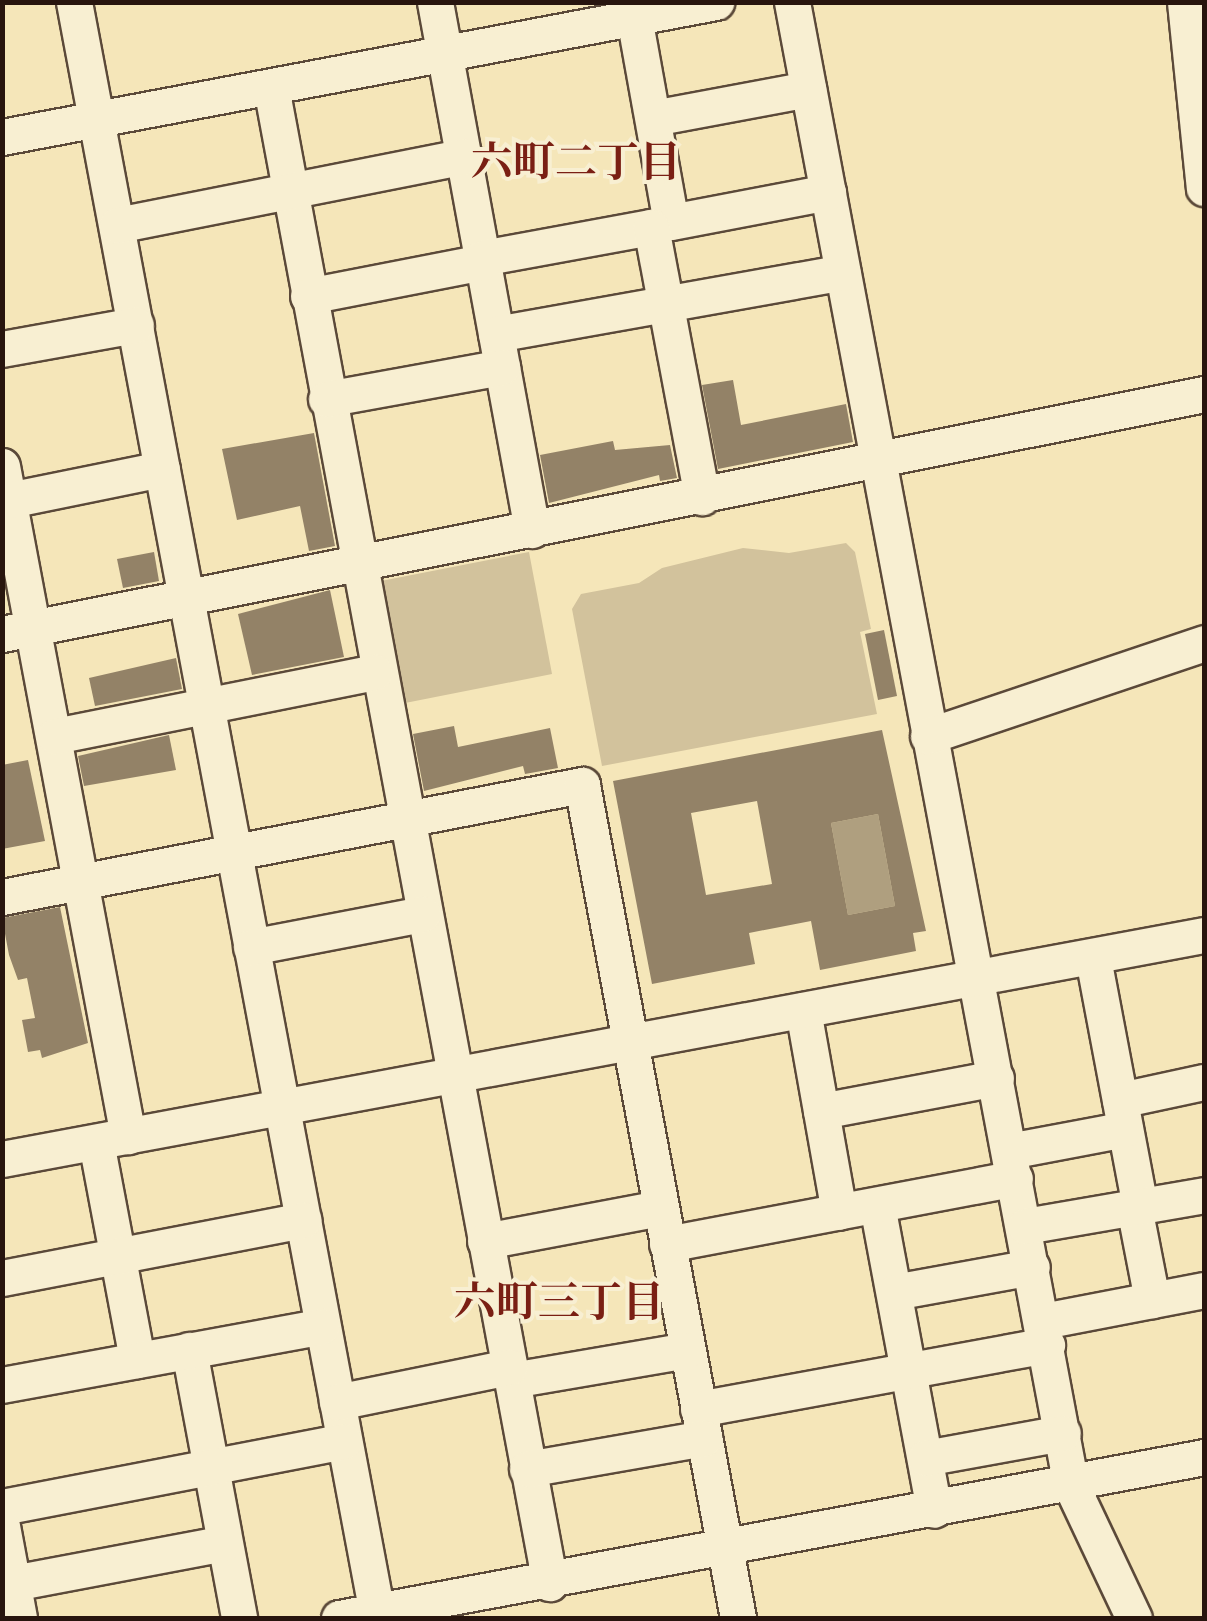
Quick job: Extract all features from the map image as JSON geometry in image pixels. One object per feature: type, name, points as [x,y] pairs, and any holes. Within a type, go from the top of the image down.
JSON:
[{"type":"street","points":[[74,2],[377,1615]]},
{"type":"street","points":[[436,2],[532,530]]},
{"type":"street","points":[[2,137],[716,2]]},
{"type":"street","points":[[792,2],[1071,1485],[1134,1618]]},
{"type":"street","points":[[1192,14],[1204,188]]},
{"type":"street","points":[[634,17],[652,118],[666,303],[702,496]]},
{"type":"street","points":[[272,87],[356,565],[550,1583]]},
{"type":"street","points":[[652,118],[808,89]]},
{"type":"street","points":[[116,226],[464,156]]},
{"type":"street","points":[[308,296],[828,192]]},
{"type":"street","points":[[326,399],[666,303],[843,272]]},
{"type":"street","points":[[2,348],[136,325]]},
{"type":"street","points":[[18,631],[1204,394]]},
{"type":"street","points":[[137,1360],[118,1254],[112,1139],[83,881],[54,736],[18,631],[5,489],[162,469]]},
{"type":"street","points":[[928,736],[1204,643]]},
{"type":"street","points":[[54,736],[376,672]]},
{"type":"street","points":[[2,897],[582,785],[738,1618]]},
{"type":"street","points":[[251,947],[423,914]]},
{"type":"street","points":[[2,1159],[1204,936]]},
{"type":"street","points":[[1093,958],[1152,1300]]},
{"type":"street","points":[[803,1010],[839,1212]]},
{"type":"street","points":[[821,1111],[996,1078]]},
{"type":"street","points":[[667,1244],[878,1205],[1012,1164],[1204,1082]]},
{"type":"street","points":[[1024,1226],[1204,1194]]},
{"type":"street","points":[[878,1205],[934,1510]]},
{"type":"street","points":[[485,1241],[660,1208]]},
{"type":"street","points":[[2,1278],[303,1220]]},
{"type":"street","points":[[894,1292],[1032,1267]]},
{"type":"street","points":[[528,1469],[1045,1333],[1152,1300],[1204,1290]]},
{"type":"street","points":[[2,1385],[322,1326]]},
{"type":"street","points":[[189,1350],[239,1618]]},
{"type":"street","points":[[337,1402],[687,1350]]},
{"type":"street","points":[[924,1458],[1062,1433]]},
{"type":"street","points":[[2,1507],[344,1441]]},
{"type":"street","points":[[339,1618],[377,1615],[550,1583],[1204,1457]]},
{"type":"street","points":[[2,1526],[19,1618]]},
{"type":"street","points":[[12,1583],[224,1543]]},
{"type":"shaded area","points":[[846,543],[855,552],[871,629],[860,632],[877,714],[602,766],[572,609],[581,594],[639,583],[662,568],[743,548],[789,553]]},
{"type":"shaded area","points":[[529,552],[552,674],[400,704],[381,581]]},
{"type":"shaded area","points":[[878,814],[895,906],[848,915],[831,823]]},
{"type":"building","points":[[733,380],[741,425],[846,404],[853,442],[718,469],[702,385]]},
{"type":"building","points":[[314,433],[335,546],[309,551],[300,506],[237,520],[222,449]]},
{"type":"building","points":[[613,441],[615,450],[670,445],[677,478],[660,481],[659,475],[549,503],[540,455]]},
{"type":"building","points":[[154,552],[159,581],[123,588],[117,559]]},
{"type":"building","points":[[330,590],[344,657],[252,675],[238,614]]},
{"type":"building","points":[[884,630],[897,696],[878,700],[865,634]]},
{"type":"building","points":[[176,658],[182,689],[95,706],[89,678]]},
{"type":"building","points":[[454,726],[458,747],[550,728],[558,768],[525,774],[523,766],[424,791],[413,734]]},
{"type":"building","points":[[882,730],[926,931],[913,933],[916,951],[820,970],[811,921],[749,933],[755,964],[652,984],[613,781]],"holes":[[[757,801],[772,884],[706,895],[691,813]],[[878,814],[895,906],[848,915],[831,823]]]},
{"type":"building","points":[[169,735],[176,770],[84,786],[78,756]]},
{"type":"building","points":[[28,760],[45,841],[2,849],[2,765]]},
{"type":"building","points":[[60,907],[88,1043],[42,1058],[40,1050],[28,1052],[22,1020],[35,1018],[27,978],[18,980],[9,955],[2,918]]},
{"type":"district","name":"六町二丁目","points":[[576,162]]},
{"type":"district","name":"六町三丁目","points":[[559,1302]]}]
